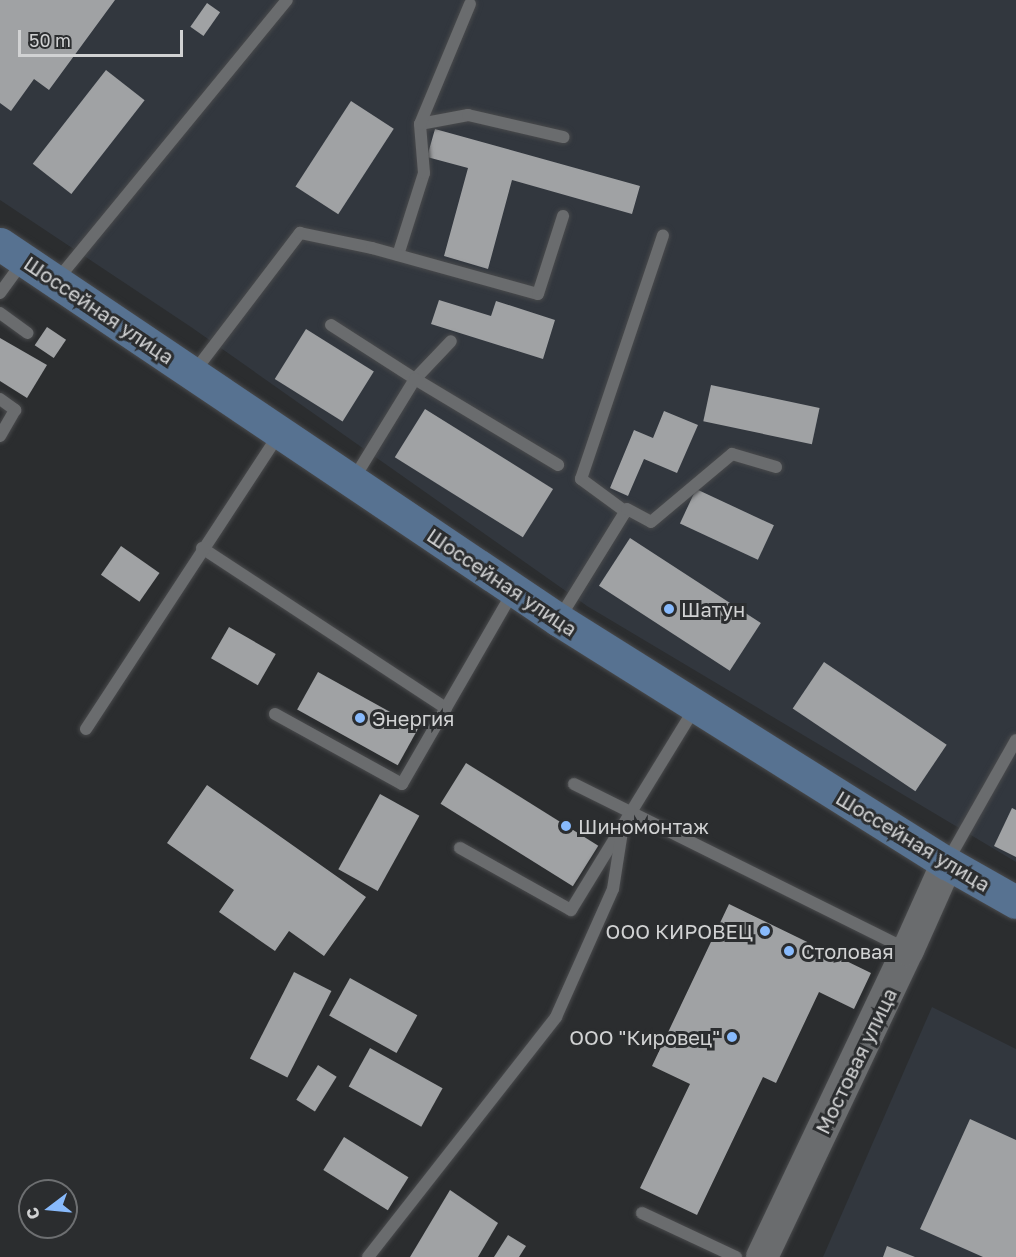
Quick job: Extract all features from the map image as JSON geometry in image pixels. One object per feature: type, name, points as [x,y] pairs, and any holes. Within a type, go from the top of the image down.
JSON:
[{"type":"main road","name":"Шоссейная улица","points":[[12,252],[514,591],[695,708],[947,863],[1016,902]]},
{"type":"street","name":"Мостовая улица","points":[[762,1257],[947,863]]},
{"type":"lane","points":[[56,281],[287,0]]},
{"type":"lane","points":[[398,255],[424,173],[420,124],[470,4]]},
{"type":"lane","points":[[420,124],[468,115],[563,137]]},
{"type":"lane","points":[[193,373],[300,232],[398,255],[538,294],[563,216]]},
{"type":"lane","points":[[626,512],[581,479],[663,235]]},
{"type":"lane","points":[[0,293],[12,252]]},
{"type":"lane","points":[[0,312],[28,333]]},
{"type":"lane","points":[[331,325],[415,379],[558,465]]},
{"type":"lane","points":[[353,481],[415,379],[451,341]]},
{"type":"lane","points":[[0,399],[15,410],[0,436]]},
{"type":"lane","points":[[86,729],[202,548],[280,432]]},
{"type":"lane","points":[[559,620],[627,509],[651,522],[732,454],[776,467]]},
{"type":"lane","points":[[202,548],[446,708]]},
{"type":"lane","points":[[275,714],[402,784],[514,591]]},
{"type":"lane","points":[[460,848],[571,910],[695,708]]},
{"type":"lane","points":[[947,863],[1016,740]]},
{"type":"lane","points":[[574,784],[908,950]]},
{"type":"lane","points":[[368,1257],[556,1017],[613,889],[623,825]]},
{"type":"lane","points":[[642,1213],[736,1257]]},
{"type":"shaded area","points":[[0,0],[1016,0],[1016,862],[587,606],[191,327],[0,200]]},
{"type":"shaded area","points":[[932,1007],[1016,1049],[1016,1257],[823,1257]]},
{"type":"building","points":[[0,0],[115,0],[49,90],[34,79],[11,111],[0,103]]},
{"type":"building","points":[[207,3],[220,12],[203,36],[190,27]]},
{"type":"building","points":[[106,70],[145,100],[71,194],[33,164]]},
{"type":"building","points":[[351,101],[394,129],[338,214],[295,187]]},
{"type":"building","points":[[435,129],[640,186],[632,214],[512,180],[488,269],[444,256],[468,168],[427,157]]},
{"type":"building","points":[[439,300],[491,316],[496,301],[555,320],[543,359],[431,324]]},
{"type":"building","points":[[47,327],[66,340],[54,358],[35,345]]},
{"type":"building","points":[[306,329],[374,371],[343,421],[275,379]]},
{"type":"building","points":[[0,338],[47,365],[27,398],[0,381]]},
{"type":"building","points":[[711,385],[820,408],[812,444],[703,421]]},
{"type":"building","points":[[425,409],[553,489],[523,537],[395,457]]},
{"type":"building","points":[[664,411],[698,425],[677,473],[644,459],[628,496],[610,488],[634,430],[653,438]]},
{"type":"building","points":[[696,489],[774,525],[758,560],[680,523]]},
{"type":"building","points":[[630,538],[761,623],[730,671],[599,586]]},
{"type":"building","points":[[121,546],[160,573],[139,602],[101,575]]},
{"type":"building","points":[[229,627],[276,654],[258,685],[211,658]]},
{"type":"building","points":[[824,662],[947,745],[915,791],[793,708]]},
{"type":"building","points":[[318,672],[419,728],[398,765],[297,710]]},
{"type":"building","points":[[466,763],[598,846],[573,886],[441,804]]},
{"type":"building","points":[[207,785],[366,897],[324,956],[289,931],[275,951],[219,912],[234,890],[167,843]]},
{"type":"building","points":[[380,794],[419,816],[378,891],[338,869]]},
{"type":"building","points":[[1012,808],[1016,810],[1016,857],[994,846]]},
{"type":"building","name":"ООО \"Кировец\"","points":[[729,904],[871,973],[854,1009],[819,992],[776,1083],[763,1077],[697,1215],[640,1188],[690,1084],[652,1066]]},
{"type":"building","points":[[294,972],[331,991],[287,1077],[250,1058]]},
{"type":"building","points":[[350,978],[417,1015],[396,1053],[329,1016]]},
{"type":"building","points":[[370,1048],[443,1088],[421,1127],[349,1086]]},
{"type":"building","points":[[318,1065],[337,1077],[315,1111],[296,1100]]},
{"type":"building","points":[[970,1119],[1016,1140],[1016,1257],[983,1257],[920,1229]]},
{"type":"building","points":[[344,1137],[408,1177],[388,1210],[323,1170]]},
{"type":"building","points":[[450,1190],[498,1223],[478,1257],[410,1257]]},
{"type":"building","points":[[508,1235],[526,1246],[519,1257],[494,1257]]},
{"type":"building","points":[[887,1246],[915,1257],[883,1257]]},
{"type":"place","name":"Шатун","points":[[669,609]]},
{"type":"place","name":"Энергия","points":[[360,718]]},
{"type":"place","name":"Шиномонтаж","points":[[566,826]]},
{"type":"place","name":"ООО КИРОВЕЦ","points":[[765,931]]},
{"type":"place","name":"Столовая","points":[[789,951]]},
{"type":"place","name":"ООО \"Кировец\"","points":[[732,1037]]}]
